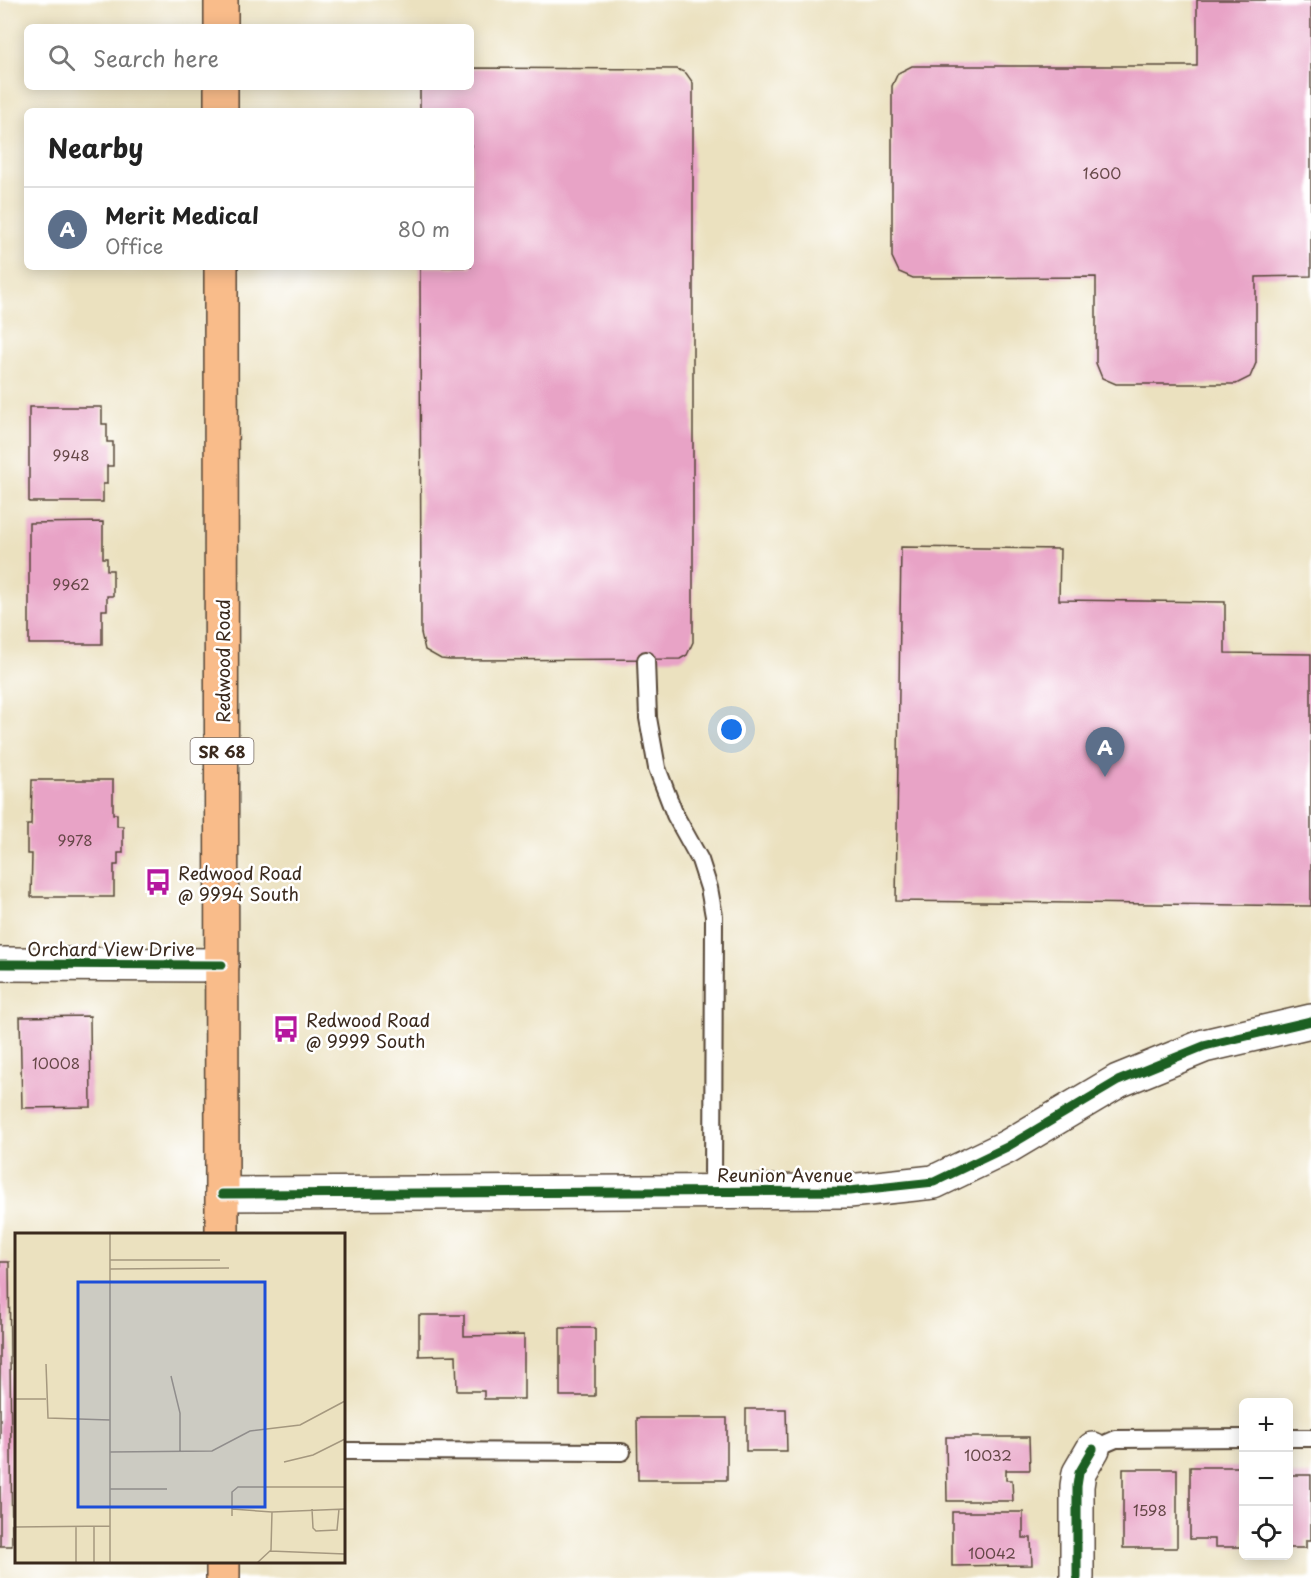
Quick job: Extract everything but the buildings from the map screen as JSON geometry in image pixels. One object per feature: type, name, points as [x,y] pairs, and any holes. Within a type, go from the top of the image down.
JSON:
[{"type":"main road","points":[[221,0],[221,24]]},
{"type":"main road","points":[[221,90],[221,108]]},
{"type":"main road","name":"Redwood Road","points":[[221,270],[222,1233]]},
{"type":"street","name":"Orchard View Drive","points":[[0,964],[222,965]]},
{"type":"street","name":"Reunion Avenue","points":[[222,1194],[420,1195],[849,1191],[934,1182],[1006,1147],[1118,1081],[1204,1046],[1311,1021]]},
{"type":"street","points":[[1077,1578],[1077,1486],[1079,1473],[1093,1449]]},
{"type":"lane","points":[[646,660],[648,718],[657,768],[675,815],[700,860],[709,888],[714,916],[713,1191]]},
{"type":"lane","points":[[1093,1449],[1116,1439],[1239,1438]]},
{"type":"lane","points":[[1293,1438],[1311,1438]]},
{"type":"lane","points":[[345,1451],[622,1452]]},
{"type":"cycle path","points":[[0,964],[222,965]]},
{"type":"cycle path","points":[[222,1194],[849,1191],[934,1182],[1007,1147],[1118,1081],[1204,1046],[1311,1021]]},
{"type":"cycle path","points":[[1077,1578],[1077,1486],[1079,1473],[1093,1449]]},
{"type":"place","name":"Merit Medical","points":[[1105,777]]},
{"type":"place","name":"Redwood Road @ 9994 South","points":[[158,882]]},
{"type":"place","name":"Redwood Road @ 9999 South","points":[[286,1029]]}]
